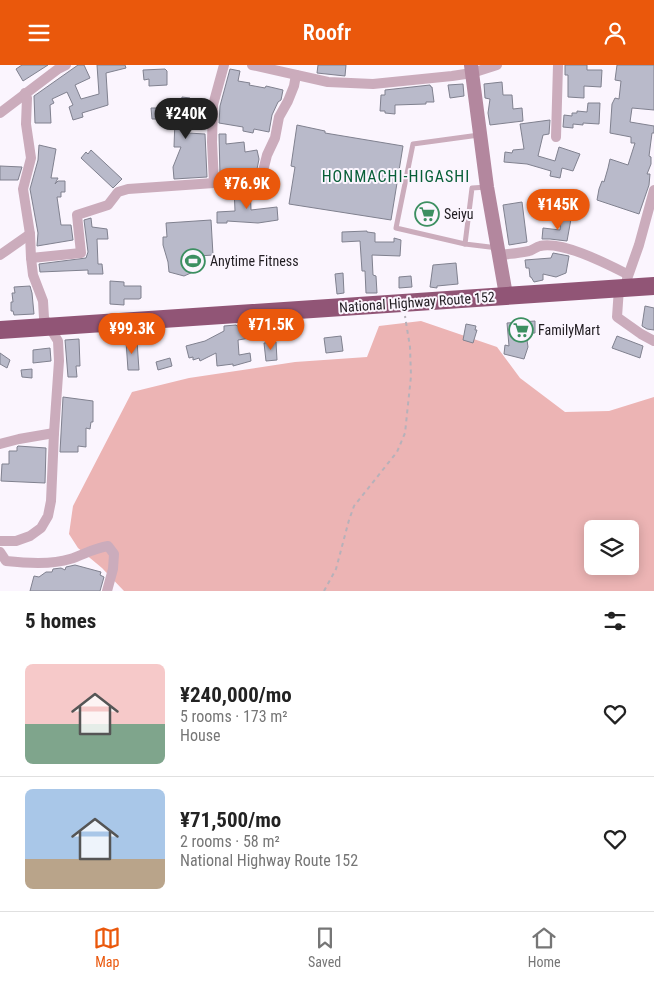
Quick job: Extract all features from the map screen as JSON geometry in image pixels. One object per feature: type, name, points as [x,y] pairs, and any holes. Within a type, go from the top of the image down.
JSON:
[{"type":"highway","name":"National Highway Route 152","points":[[0,331],[506,295],[624,283],[654,285]]},
{"type":"street","points":[[0,113],[66,65]]},
{"type":"street","points":[[214,183],[213,105],[224,65]]},
{"type":"street","points":[[252,65],[328,82],[373,85],[497,65]]},
{"type":"street","points":[[556,137],[558,65]]},
{"type":"street","points":[[471,69],[487,187],[506,295]]},
{"type":"street","points":[[31,258],[81,253],[77,215],[108,205],[118,193],[128,189],[214,183],[262,175],[267,155],[275,138],[279,117],[288,101],[296,75]]},
{"type":"street","points":[[0,541],[16,541],[30,535],[41,528],[48,515],[51,501],[59,361],[58,341],[44,318],[43,301],[33,275],[30,234],[23,189],[31,158],[26,124],[27,98],[25,93]]},
{"type":"street","points":[[654,190],[639,245],[624,283],[617,317],[654,341]]},
{"type":"street","points":[[0,255],[30,234]]},
{"type":"street","points":[[499,252],[528,251],[541,246],[554,246],[597,259],[624,283]]},
{"type":"street","points":[[0,444],[54,433]]},
{"type":"street","points":[[0,552],[6,561],[30,563],[68,560],[108,546],[114,554],[113,569],[107,591]]},
{"type":"lane","points":[[480,135],[413,144],[396,228],[499,252]]},
{"type":"lane","points":[[465,244],[472,187],[487,187]]},
{"type":"path","points":[[324,591],[336,569],[354,507],[398,452],[406,433],[411,376],[410,347],[404,311]]},
{"type":"shaded area","points":[[421,321],[497,347],[520,378],[565,412],[609,411],[654,397],[654,591],[124,591],[102,568],[78,548],[69,534],[73,506],[132,392],[189,378],[295,362],[367,357],[379,326]]},
{"type":"building","points":[[22,65],[48,65],[23,81],[16,69]]},
{"type":"building","points":[[78,65],[84,65],[90,78],[75,85],[81,99],[99,94],[97,65],[125,65],[126,68],[106,73],[108,105],[82,113],[83,117],[73,120],[69,107],[73,105],[67,92],[52,99],[54,103],[50,105],[51,123],[35,123],[34,96]]},
{"type":"building","points":[[318,65],[346,65],[345,76],[317,73]]},
{"type":"building","points":[[565,65],[587,65],[587,70],[602,70],[601,87],[584,86],[584,98],[568,97],[568,75],[565,75]]},
{"type":"building","points":[[617,65],[654,65],[654,110],[632,108],[630,122],[654,126],[649,156],[651,157],[651,164],[647,174],[650,174],[649,185],[639,214],[597,200],[610,159],[628,165],[635,143],[631,143],[631,137],[610,133],[612,104],[615,98],[619,99],[621,81],[615,80]]},
{"type":"building","points":[[165,69],[167,71],[167,85],[149,86],[149,79],[144,80],[143,70]]},
{"type":"building","points":[[230,69],[240,71],[238,81],[250,83],[249,85],[283,90],[281,100],[278,102],[272,115],[269,132],[254,129],[253,133],[243,131],[243,127],[219,123],[220,106]]},
{"type":"building","points":[[502,82],[503,95],[512,95],[513,109],[522,108],[523,121],[490,125],[488,113],[490,99],[485,98],[484,84]]},
{"type":"building","points":[[463,84],[464,96],[450,98],[448,85]]},
{"type":"building","points":[[430,85],[434,102],[395,105],[395,114],[380,111],[381,95],[385,95],[385,90]]},
{"type":"building","points":[[182,97],[190,98],[189,106],[206,109],[206,118],[202,117],[202,121],[189,119],[188,133],[205,134],[207,177],[174,179],[173,167],[181,147],[174,147],[175,119],[152,119],[151,108],[175,108],[175,103],[181,103]]},
{"type":"building","points":[[588,103],[600,103],[599,124],[583,123],[583,125],[573,124],[573,128],[563,127],[564,115],[572,116],[572,113],[577,113],[577,111],[587,112]]},
{"type":"building","points":[[550,120],[549,134],[543,135],[538,156],[555,161],[559,147],[580,154],[573,171],[562,168],[560,178],[550,176],[551,171],[527,164],[504,162],[505,152],[512,153],[513,150],[524,149],[520,124]]},
{"type":"building","points":[[297,125],[325,131],[325,133],[403,146],[391,220],[289,204],[295,167],[291,166]]},
{"type":"building","points":[[219,134],[226,134],[226,144],[244,142],[245,152],[257,150],[259,159],[257,169],[220,175]]},
{"type":"building","points":[[39,145],[56,149],[51,178],[58,178],[55,184],[58,181],[65,181],[65,192],[61,192],[61,197],[57,197],[61,225],[71,225],[73,240],[37,246],[38,233],[30,189],[38,160]]},
{"type":"building","points":[[91,150],[122,179],[113,188],[81,158],[86,152],[88,154]]},
{"type":"building","points":[[0,166],[22,167],[18,180],[0,180]]},
{"type":"building","points":[[250,184],[251,210],[277,207],[278,220],[258,223],[227,221],[227,223],[217,223],[217,212],[235,211],[234,187]]},
{"type":"building","points":[[522,202],[527,242],[509,245],[503,205]]},
{"type":"building","points":[[91,218],[92,227],[107,229],[108,239],[97,239],[98,264],[102,264],[103,274],[88,274],[88,270],[40,272],[39,264],[86,258],[88,252],[84,220]]},
{"type":"building","points":[[561,218],[571,219],[567,241],[542,239],[543,228],[560,230]]},
{"type":"building","points":[[211,220],[213,255],[199,256],[200,269],[184,276],[169,272],[163,245],[163,237],[167,237],[166,223]]},
{"type":"building","points":[[367,231],[375,233],[375,242],[394,242],[394,238],[401,240],[400,256],[372,255],[373,275],[376,276],[377,293],[366,293],[365,271],[362,271],[360,241],[342,242],[342,232]]},
{"type":"building","points":[[553,253],[569,256],[566,273],[556,277],[543,274],[543,280],[534,282],[530,277],[529,268],[526,268],[525,260],[551,258]]},
{"type":"building","points":[[456,263],[458,284],[437,286],[437,288],[430,287],[433,265]]},
{"type":"building","points":[[343,273],[344,293],[337,294],[335,274]]},
{"type":"building","points":[[411,276],[412,287],[399,288],[399,277]]},
{"type":"building","points":[[110,281],[124,282],[124,286],[141,286],[141,298],[124,299],[124,305],[110,304]]},
{"type":"building","points":[[30,286],[34,314],[14,315],[13,311],[11,311],[11,302],[13,302],[12,293],[15,293],[14,287]]},
{"type":"building","points":[[645,306],[654,308],[654,330],[642,326]]},
{"type":"building","points":[[535,321],[535,333],[526,333],[528,347],[524,359],[504,354],[505,345],[509,346],[507,323]]},
{"type":"building","points":[[466,324],[476,326],[475,330],[477,330],[473,343],[463,340]]},
{"type":"building","points":[[247,325],[247,328],[249,327],[250,338],[238,340],[239,355],[250,353],[251,361],[233,366],[233,364],[217,366],[216,353],[200,361],[199,358],[193,360],[193,357],[189,358],[186,346],[205,341],[224,331],[224,326]]},
{"type":"building","points":[[341,336],[343,351],[326,353],[324,338]]},
{"type":"building","points":[[617,336],[643,346],[640,358],[612,348]]},
{"type":"building","points":[[79,339],[80,366],[76,366],[77,377],[68,377],[65,340]]},
{"type":"building","points":[[126,341],[137,341],[139,370],[128,370]]},
{"type":"building","points":[[276,342],[277,360],[266,361],[264,343]]},
{"type":"building","points":[[50,348],[51,361],[33,363],[33,350]]},
{"type":"building","points":[[0,353],[10,360],[7,368],[0,364]]},
{"type":"building","points":[[170,358],[172,366],[158,370],[156,362]]},
{"type":"building","points":[[32,369],[32,378],[22,377],[21,370]]},
{"type":"building","points":[[63,397],[93,401],[93,422],[91,422],[90,429],[86,428],[86,447],[78,446],[78,452],[60,452]]},
{"type":"building","points":[[18,446],[46,448],[45,483],[1,481],[2,464],[9,464],[9,451],[17,451]]},
{"type":"building","points":[[75,565],[101,572],[100,575],[104,577],[100,591],[30,591],[34,576],[39,577],[46,572],[52,572],[53,569],[61,568],[65,570],[66,567]]},
{"type":"place","name":"Seiyu","points":[[427,214]]},
{"type":"place","name":"Anytime Fitness","points":[[193,261]]},
{"type":"place","name":"FamilyMart","points":[[521,330]]},
{"type":"district","name":"HONMACHI-HIGASHI","points":[[396,176]]}]
